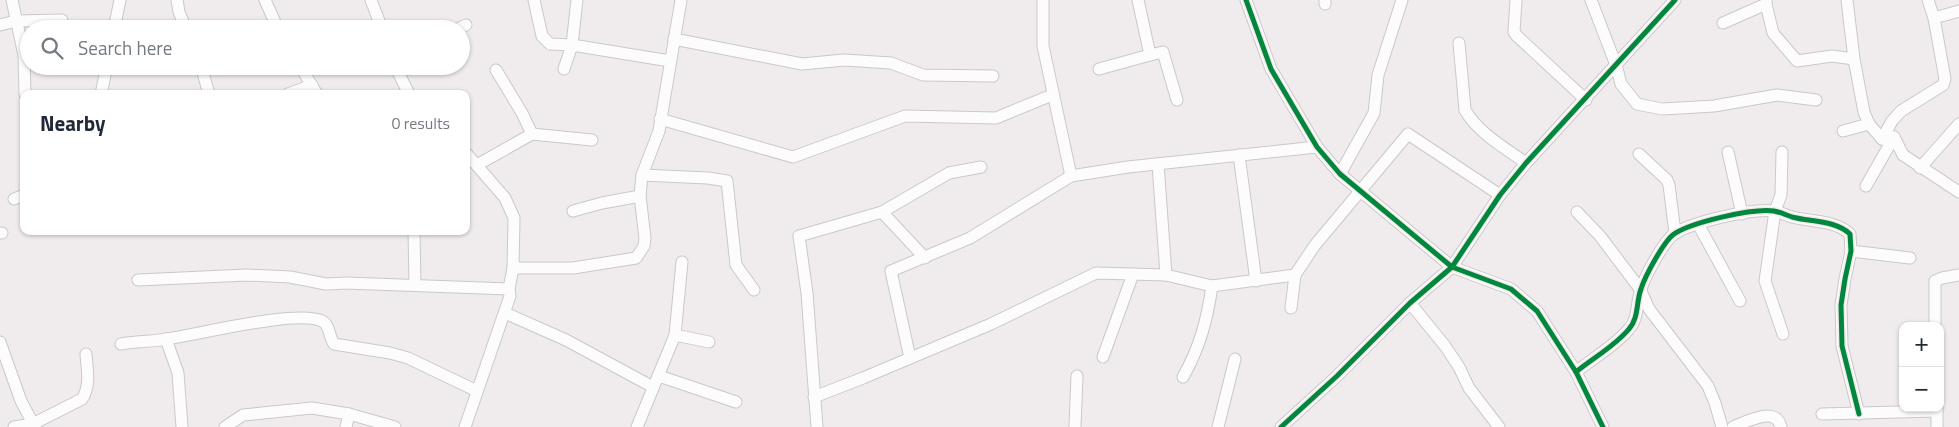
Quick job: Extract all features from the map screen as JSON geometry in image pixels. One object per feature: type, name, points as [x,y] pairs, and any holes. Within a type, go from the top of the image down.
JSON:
[{"type":"street","points":[[12,0],[20,38]]},
{"type":"street","points":[[116,20],[120,0]]},
{"type":"street","points":[[177,0],[182,20]]},
{"type":"street","points":[[266,0],[274,20]]},
{"type":"street","points":[[371,0],[379,20]]},
{"type":"street","points":[[534,0],[542,36],[550,44],[572,45],[670,61]]},
{"type":"street","points":[[564,69],[572,45],[577,0]]},
{"type":"street","points":[[513,268],[573,268],[636,258],[644,246],[645,238],[640,196],[642,175],[658,131],[668,85],[670,61],[681,0]]},
{"type":"street","points":[[1043,0],[1043,46],[1052,95],[1071,176]]},
{"type":"street","points":[[1138,0],[1150,55]]},
{"type":"street","points":[[1246,0],[1270,70],[1317,147],[1340,174],[1359,192],[1452,268],[1511,289],[1525,299],[1537,311],[1576,372],[1603,427]]},
{"type":"street","points":[[1340,174],[1374,113],[1378,75],[1402,0]]},
{"type":"street","points":[[1516,0],[1514,32],[1586,100]]},
{"type":"street","points":[[1591,0],[1616,65],[1621,84],[1638,104],[1662,109],[1714,106],[1777,95],[1816,100]]},
{"type":"street","points":[[1281,427],[1338,376],[1410,303],[1452,268],[1500,195],[1675,0]]},
{"type":"street","points":[[1847,0],[1854,59],[1864,112],[1869,124],[1882,139]]},
{"type":"street","points":[[1882,139],[1901,111],[1944,86],[1945,80],[1934,18],[1928,0]]},
{"type":"street","points":[[1723,23],[1766,2],[1773,32],[1797,61],[1832,56],[1854,59]]},
{"type":"street","points":[[1934,18],[1959,11]]},
{"type":"street","points":[[0,25],[20,21]]},
{"type":"street","points":[[674,39],[802,64],[844,60],[891,63],[923,75],[993,76]]},
{"type":"street","points":[[1459,43],[1465,110],[1470,118],[1495,141],[1526,164]]},
{"type":"street","points":[[1099,69],[1163,52],[1177,100]]},
{"type":"street","points":[[496,70],[522,113],[532,134]]},
{"type":"street","points":[[25,75],[25,90]]},
{"type":"street","points":[[102,90],[105,75]]},
{"type":"street","points":[[204,75],[208,90]]},
{"type":"street","points":[[305,75],[314,89]]},
{"type":"street","points":[[400,75],[407,90]]},
{"type":"street","points":[[660,119],[793,157],[905,116],[996,118],[1052,95]]},
{"type":"street","points":[[1843,131],[1869,124]]},
{"type":"street","points":[[1920,168],[1959,124]]},
{"type":"street","points":[[477,165],[532,134],[592,140]]},
{"type":"street","points":[[1291,308],[1295,275],[1316,245],[1408,134],[1500,195]]},
{"type":"street","points":[[1882,139],[1894,137]]},
{"type":"street","points":[[1894,137],[1902,155],[1959,192]]},
{"type":"street","points":[[1866,186],[1894,137]]},
{"type":"street","points":[[910,358],[891,271],[970,238],[1071,176],[1158,164],[1317,147]]},
{"type":"street","points":[[1728,152],[1742,214]]},
{"type":"street","points":[[1782,152],[1781,195],[1775,211],[1765,281],[1783,334]]},
{"type":"street","points":[[1639,154],[1667,180],[1675,233]]},
{"type":"street","points":[[1239,155],[1256,281]]},
{"type":"street","points":[[464,427],[505,313],[510,296],[509,289],[513,268],[514,218],[511,209],[505,198],[470,157]]},
{"type":"street","points":[[1158,164],[1166,275]]},
{"type":"street","points":[[817,427],[807,293],[799,236],[882,212],[949,173],[981,167]]},
{"type":"street","points":[[642,175],[708,178],[727,181],[736,265],[754,290]]},
{"type":"street","points":[[573,211],[640,196]]},
{"type":"street","points":[[1576,372],[1629,329],[1636,315],[1640,289],[1659,254],[1675,233],[1709,220],[1762,210],[1775,211],[1792,217],[1831,225],[1846,230],[1850,234],[1851,251],[1842,296],[1842,346],[1859,414]]},
{"type":"street","points":[[882,212],[924,258]]},
{"type":"street","points":[[1577,212],[1600,236],[1640,289],[1649,309],[1711,392],[1722,427]]},
{"type":"street","points":[[1698,224],[1740,301]]},
{"type":"street","points":[[414,235],[416,285]]},
{"type":"street","points":[[1851,251],[1910,258]]},
{"type":"street","points":[[637,427],[675,335],[682,262]]},
{"type":"street","points":[[814,397],[991,324],[1096,273],[1166,275],[1212,286],[1295,275]]},
{"type":"street","points":[[1103,357],[1133,274]]},
{"type":"street","points":[[138,280],[247,275],[290,278],[326,284],[346,283],[509,289]]},
{"type":"street","points":[[1935,322],[1935,281],[1959,275]]},
{"type":"street","points":[[1183,376],[1195,356],[1208,314],[1212,286]]},
{"type":"street","points":[[1410,303],[1445,346],[1459,367],[1469,388],[1498,427]]},
{"type":"street","points":[[505,313],[566,340],[654,387]]},
{"type":"street","points":[[121,344],[166,339],[202,331],[282,319],[314,319],[323,322],[328,327],[330,339],[334,344],[390,353],[408,358],[477,391]]},
{"type":"street","points":[[675,335],[709,342]]},
{"type":"street","points":[[166,339],[178,373],[182,427]]},
{"type":"street","points":[[0,342],[21,401],[34,426]]},
{"type":"street","points":[[14,427],[34,426],[82,399],[88,384],[86,354]]},
{"type":"street","points":[[1218,427],[1235,359]]},
{"type":"street","points":[[659,376],[736,402]]},
{"type":"street","points":[[1074,427],[1077,376]]},
{"type":"street","points":[[225,427],[243,415],[312,408],[349,414],[395,427]]},
{"type":"street","points":[[1822,414],[1899,411]]},
{"type":"street","points":[[1937,412],[1937,427]]},
{"type":"street","points":[[346,427],[349,414]]},
{"type":"street","points":[[1734,427],[1766,415],[1777,419],[1781,427]]},
{"type":"cycle path","points":[[1246,0],[1271,69],[1317,147],[1340,174],[1452,267],[1511,289],[1537,311],[1576,372],[1603,427]]},
{"type":"cycle path","points":[[1281,427],[1337,376],[1410,303],[1452,267],[1500,195],[1526,163],[1675,0]]},
{"type":"cycle path","points":[[1576,372],[1617,341],[1632,325],[1636,315],[1639,294],[1646,276],[1660,251],[1674,234],[1694,225],[1723,217],[1752,212],[1774,211],[1792,217],[1837,226],[1850,234],[1851,251],[1841,305],[1842,346],[1859,414]]}]
